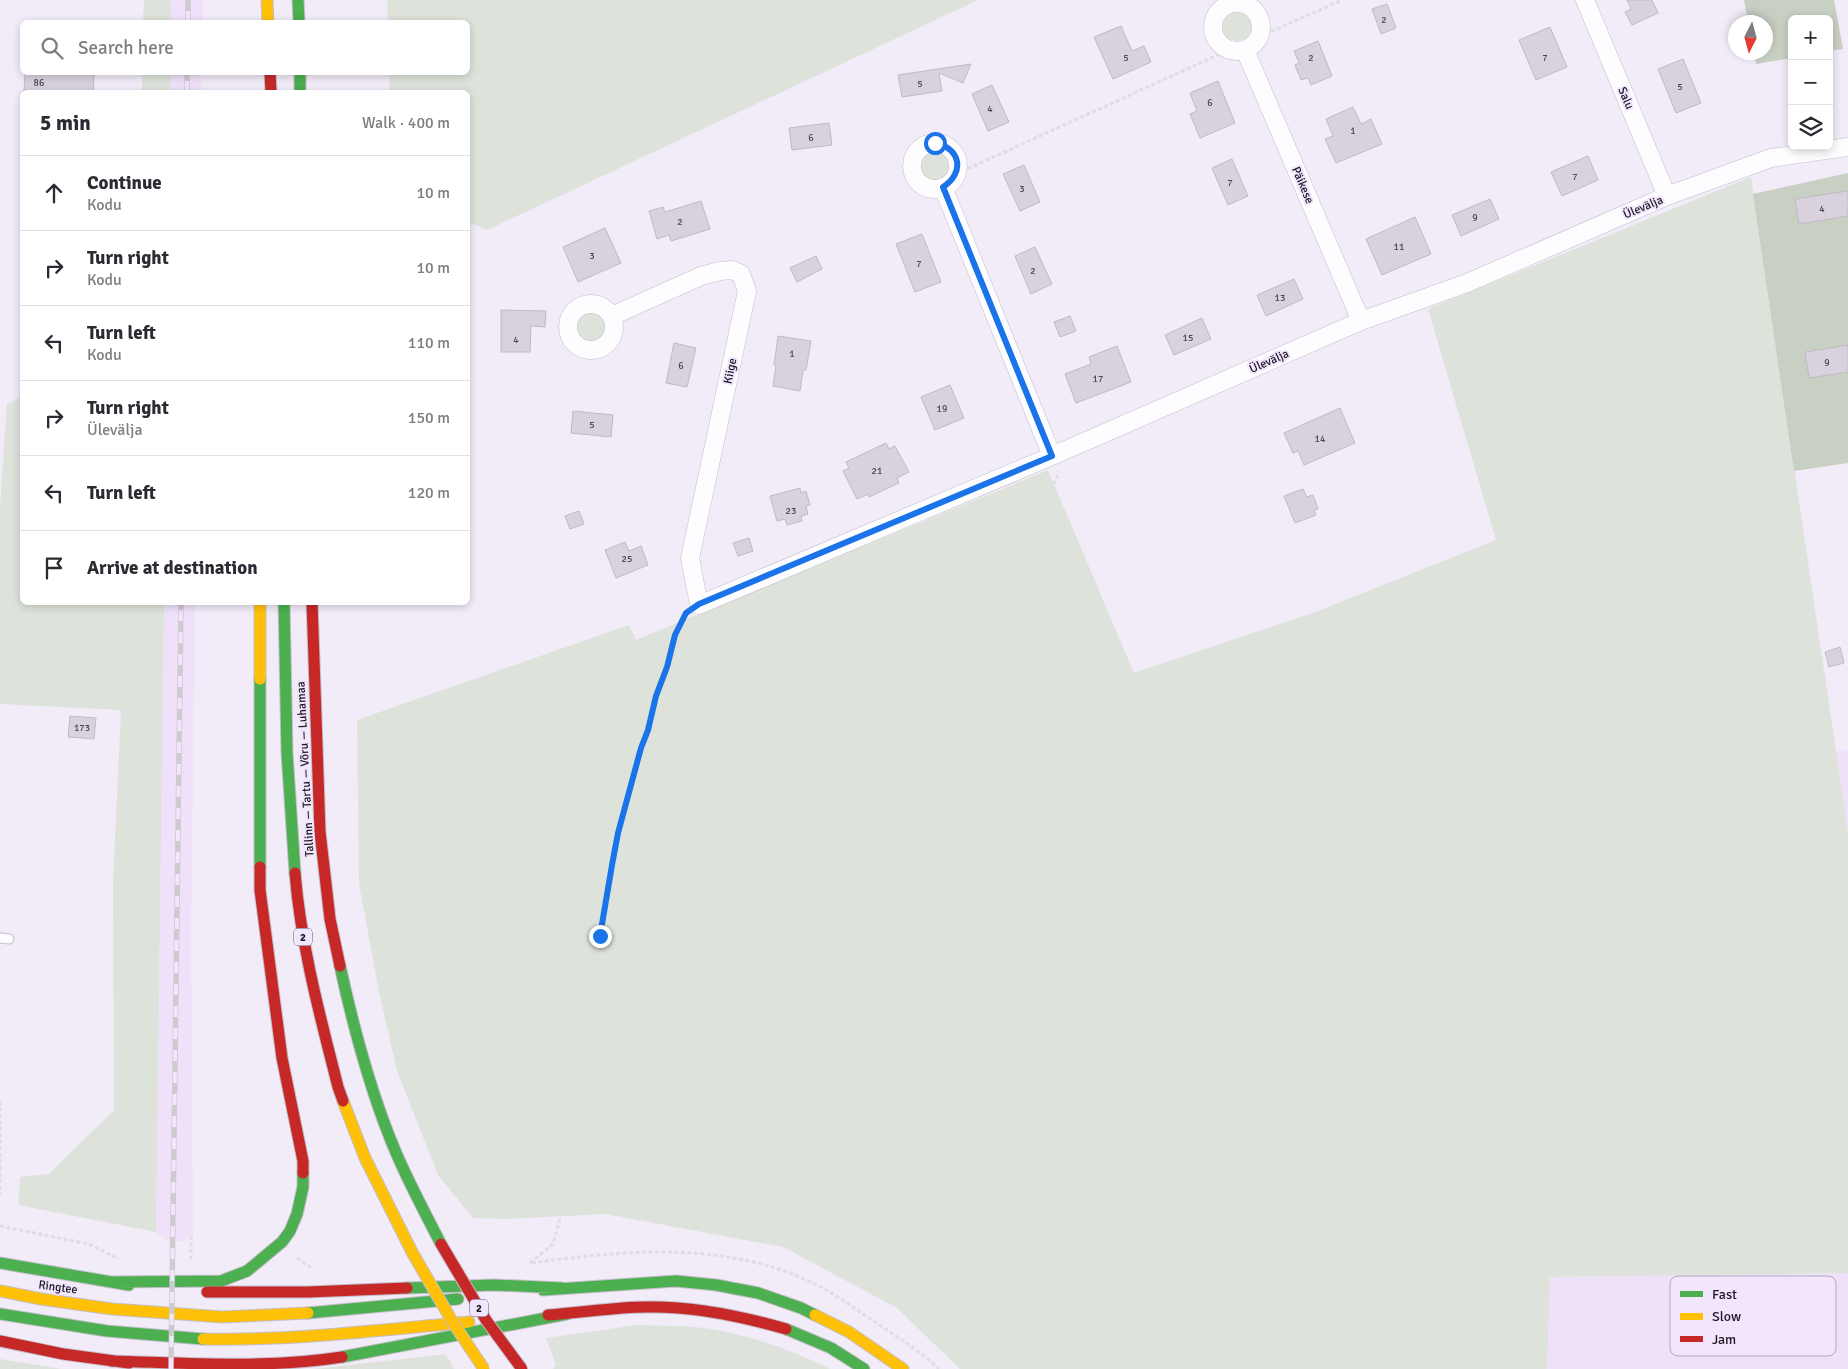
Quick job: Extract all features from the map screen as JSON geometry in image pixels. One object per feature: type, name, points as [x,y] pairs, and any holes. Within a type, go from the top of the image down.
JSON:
[{"type":"main road","points":[[267,0],[268,20]]},
{"type":"main road","points":[[298,0],[299,20]]},
{"type":"main road","points":[[270,75],[271,90]]},
{"type":"main road","points":[[300,75],[300,90]]},
{"type":"main road","points":[[112,1282],[221,1281],[247,1271],[276,1247],[290,1231],[297,1214],[303,1187],[303,1161],[282,1058],[260,890],[260,605]]},
{"type":"main road","name":"Tallinn — Tartu — Võru — Luhamaa","points":[[284,605],[287,753],[298,909],[314,994],[338,1086],[364,1158],[412,1252],[452,1321],[484,1369]]},
{"type":"main road","name":"Tallinn — Tartu — Võru — Luhamaa","points":[[312,605],[320,832],[330,918],[348,1003],[368,1075],[397,1155],[441,1244],[486,1320],[522,1369]]},
{"type":"main road","points":[[0,1263],[163,1289],[220,1293],[494,1285],[562,1288],[676,1281],[716,1285],[758,1293],[801,1308],[849,1332],[903,1369]]},
{"type":"main road","name":"Ringtee","points":[[0,1291],[41,1299],[112,1308],[222,1316],[262,1316],[355,1309],[562,1288]]},
{"type":"main road","points":[[0,1314],[111,1332],[214,1340],[336,1335],[647,1307],[700,1311],[743,1318],[794,1333],[831,1348],[864,1369]]},
{"type":"main road","points":[[110,1360],[213,1364],[269,1363],[335,1358],[568,1314]]},
{"type":"main road","points":[[0,1341],[63,1354],[184,1369]]},
{"type":"street","name":"Salu","points":[[1585,0],[1667,196]]},
{"type":"street","name":"Päikese","points":[[1259,37],[1260,21],[1251,8],[1235,4],[1221,10],[1216,16],[1214,32],[1217,40],[1222,46],[1237,50],[1361,321]]},
{"type":"street","points":[[1237,50],[1251,47],[1259,37]]},
{"type":"street","points":[[927,144],[942,144],[954,154],[957,162],[956,174],[950,183],[943,187],[929,188],[917,180],[912,167],[916,153],[927,144]]},
{"type":"street","name":"Ülevälja","points":[[699,604],[1056,454],[1361,321],[1467,283],[1667,196],[1771,158],[1848,147]]},
{"type":"street","points":[[943,187],[1056,454]]},
{"type":"street","name":"Kiige","points":[[612,316],[701,276],[720,271],[732,270],[741,274],[748,291],[690,558],[699,604]]},
{"type":"path","points":[[1259,37],[1342,0]]},
{"type":"path","points":[[956,174],[1237,50]]},
{"type":"path","points":[[562,1202],[722,970],[878,751],[1002,568],[1058,478],[1056,454]]},
{"type":"path","points":[[530,1263],[553,1244],[572,1164],[601,1070],[599,1032],[590,1000],[618,833],[675,635],[686,613],[699,604]]},
{"type":"path","points":[[0,1101],[0,1195]]},
{"type":"path","points":[[191,1236],[191,1261]]},
{"type":"shaded area","points":[[144,0],[171,0],[171,20],[143,20]]},
{"type":"shaded area","points":[[170,0],[203,0],[202,20],[170,20]]},
{"type":"shaded area","points":[[387,0],[978,0],[487,230],[470,223],[470,90],[390,90],[389,75],[470,75],[470,20],[388,20]]},
{"type":"shaded area","points":[[1744,0],[1834,0],[1843,49],[1833,50],[1833,15],[1788,15],[1788,59],[1756,64],[1755,60],[1773,60],[1773,15],[1747,15]]},
{"type":"shaded area","points":[[1237,11],[1248,15],[1252,26],[1248,37],[1237,41],[1226,37],[1222,26],[1226,15]]},
{"type":"shaded area","points":[[142,75],[170,75],[170,90],[142,90]]},
{"type":"shaded area","points":[[169,75],[201,75],[201,90],[169,90]]},
{"type":"shaded area","points":[[935,149],[946,154],[951,165],[946,176],[935,181],[924,176],[919,165],[924,154]]},
{"type":"shaded area","points":[[1848,173],[1848,463],[1794,471],[1753,194]]},
{"type":"shaded area","points":[[1751,177],[1848,832],[1848,1273],[1550,1277],[1547,1369],[960,1369],[897,1308],[783,1247],[605,1214],[508,1219],[473,1218],[438,1175],[397,1071],[379,992],[359,884],[357,720],[629,625],[636,640],[1048,470],[1134,673],[1315,612],[1496,540],[1428,309]]},
{"type":"shaded area","points":[[591,312],[602,316],[606,327],[602,338],[591,342],[580,338],[576,327],[580,316]]},
{"type":"shaded area","points":[[20,398],[20,605],[164,605],[156,1232],[18,1205],[20,1177],[49,1174],[114,1110],[113,882],[121,710],[0,704],[0,506],[7,404]]},
{"type":"shaded area","points":[[164,605],[195,605],[191,933],[193,1235],[183,1241],[167,1241],[156,1232]]},
{"type":"shaded area","points":[[1848,750],[1848,832],[1835,751]]},
{"type":"shaded area","points":[[1848,1273],[1848,1369],[1547,1369],[1550,1277]]},
{"type":"shaded area","points":[[637,1325],[692,1327],[726,1332],[772,1344],[830,1369],[553,1369],[556,1365],[546,1338]]},
{"type":"shaded area","points":[[446,1354],[454,1369],[314,1369]]},
{"type":"shaded area","points":[[0,1359],[61,1369],[0,1369]]},
{"type":"building","points":[[1627,0],[1652,0],[1658,13],[1632,25],[1625,12],[1631,9]]},
{"type":"building","points":[[1387,4],[1396,28],[1381,34],[1372,9]]},
{"type":"building","points":[[1121,26],[1132,51],[1144,46],[1151,62],[1113,79],[1094,37]]},
{"type":"building","points":[[1550,27],[1567,67],[1536,80],[1519,40]]},
{"type":"building","points":[[1318,41],[1332,76],[1311,85],[1308,78],[1301,80],[1295,65],[1299,63],[1294,51]]},
{"type":"building","points":[[1683,59],[1701,103],[1676,113],[1658,69]]},
{"type":"building","points":[[971,64],[963,83],[939,73],[942,91],[902,97],[898,75]]},
{"type":"building","points":[[25,75],[94,75],[93,90],[24,90]]},
{"type":"building","points":[[1218,81],[1235,123],[1200,138],[1190,114],[1197,111],[1190,93]]},
{"type":"building","points":[[992,85],[1009,122],[988,131],[972,94]]},
{"type":"building","points":[[1353,107],[1361,124],[1371,119],[1382,144],[1336,163],[1325,139],[1333,136],[1326,119]]},
{"type":"building","points":[[829,123],[832,145],[792,150],[789,128]]},
{"type":"building","points":[[1588,156],[1598,180],[1562,196],[1551,172]]},
{"type":"building","points":[[1232,159],[1248,196],[1228,205],[1212,168]]},
{"type":"building","points":[[1024,165],[1040,202],[1020,211],[1003,174]]},
{"type":"building","points":[[1848,191],[1848,216],[1799,224],[1795,199]]},
{"type":"building","points":[[1490,199],[1499,219],[1461,236],[1452,215]]},
{"type":"building","points":[[701,201],[710,229],[671,241],[669,235],[657,239],[649,211],[663,207],[665,212]]},
{"type":"building","points":[[1415,217],[1431,254],[1382,275],[1366,239]]},
{"type":"building","points":[[605,228],[621,263],[578,282],[563,247]]},
{"type":"building","points":[[922,234],[941,282],[915,292],[896,244]]},
{"type":"building","points":[[1035,247],[1052,284],[1031,294],[1015,256]]},
{"type":"building","points":[[816,256],[822,269],[797,282],[790,268]]},
{"type":"building","points":[[1294,279],[1303,299],[1266,316],[1257,295]]},
{"type":"building","points":[[501,310],[546,311],[545,327],[531,326],[530,352],[501,352]]},
{"type":"building","points":[[1070,316],[1076,331],[1060,337],[1054,322]]},
{"type":"building","points":[[1202,318],[1211,339],[1174,355],[1165,335]]},
{"type":"building","points":[[778,336],[811,341],[806,370],[803,370],[800,391],[773,386]]},
{"type":"building","points":[[674,343],[696,348],[687,387],[666,383]]},
{"type":"building","points":[[1848,345],[1848,372],[1809,378],[1805,352]]},
{"type":"building","points":[[1117,346],[1131,382],[1076,403],[1065,374],[1091,364],[1089,357]]},
{"type":"building","points":[[950,385],[964,418],[935,430],[921,397]]},
{"type":"building","points":[[1340,408],[1355,443],[1304,465],[1298,451],[1293,453],[1284,433]]},
{"type":"building","points":[[573,411],[613,415],[611,437],[571,433]]},
{"type":"building","points":[[886,443],[889,449],[895,446],[909,472],[897,478],[899,483],[869,497],[868,494],[857,499],[843,471],[849,468],[846,462]]},
{"type":"building","points":[[800,488],[801,493],[806,491],[810,505],[806,506],[808,514],[801,516],[802,521],[787,525],[785,519],[777,521],[770,496]]},
{"type":"building","points":[[1303,489],[1307,497],[1313,495],[1318,509],[1314,510],[1316,515],[1295,523],[1284,496]]},
{"type":"building","points":[[579,511],[584,524],[570,529],[565,516]]},
{"type":"building","points":[[749,538],[753,551],[738,556],[733,543]]},
{"type":"building","points":[[625,542],[629,551],[641,546],[648,565],[616,578],[605,550]]},
{"type":"building","points":[[1840,647],[1844,663],[1829,667],[1825,652]]},
{"type":"building","points":[[70,716],[96,718],[94,739],[68,737]]},
{"type":"railway","points":[[188,0],[188,20]]},
{"type":"railway","points":[[187,75],[187,90]]},
{"type":"railway","points":[[171,1369],[181,605]]},
{"type":"traffic: fast","points":[[298,0],[299,20]]},
{"type":"traffic: fast","points":[[300,75],[300,90]]},
{"type":"traffic: fast","points":[[284,605],[287,753],[295,873]]},
{"type":"traffic: fast","points":[[260,679],[260,867]]},
{"type":"traffic: fast","points":[[340,966],[357,1038],[379,1109],[402,1166],[441,1244]]},
{"type":"traffic: fast","points":[[112,1282],[221,1281],[247,1271],[282,1242],[290,1231],[297,1214],[303,1187],[303,1173]]},
{"type":"traffic: fast","points":[[0,1263],[129,1285]]},
{"type":"traffic: fast","points":[[543,1290],[676,1281],[716,1285],[758,1293],[815,1315]]},
{"type":"traffic: fast","points":[[407,1288],[494,1285],[562,1288]]},
{"type":"traffic: fast","points":[[308,1313],[458,1299]]},
{"type":"traffic: fast","points":[[0,1314],[107,1331],[203,1339]]},
{"type":"traffic: fast","points":[[342,1357],[567,1314]]},
{"type":"traffic: fast","points":[[786,1329],[831,1348],[864,1369]]},
{"type":"traffic: slow","points":[[267,0],[268,20]]},
{"type":"traffic: slow","points":[[260,605],[260,679]]},
{"type":"traffic: slow","points":[[343,1101],[365,1158],[412,1252]]},
{"type":"traffic: slow","points":[[412,1252],[452,1321],[484,1369]]},
{"type":"traffic: slow","points":[[0,1291],[112,1309],[222,1317],[308,1313]]},
{"type":"traffic: slow","points":[[815,1315],[849,1332],[903,1369]]},
{"type":"traffic: slow","points":[[203,1339],[303,1337],[469,1322]]},
{"type":"traffic: jam","points":[[270,75],[271,90]]},
{"type":"traffic: jam","points":[[312,605],[320,832],[330,919],[340,966]]},
{"type":"traffic: jam","points":[[260,867],[260,890],[282,1058],[303,1161],[303,1173]]},
{"type":"traffic: jam","points":[[295,873],[312,981],[343,1101]]},
{"type":"traffic: jam","points":[[441,1244],[486,1320],[522,1369]]},
{"type":"traffic: jam","points":[[207,1292],[308,1292],[407,1288]]},
{"type":"traffic: jam","points":[[548,1315],[622,1308],[665,1307],[717,1313],[786,1329]]},
{"type":"traffic: jam","points":[[0,1341],[63,1354],[129,1363]]},
{"type":"traffic: jam","points":[[111,1361],[256,1364],[314,1361],[342,1357]]},
{"type":"route","points":[[600,936],[618,833],[656,696],[667,667],[675,635],[686,613],[699,604],[1052,456],[943,187],[955,177],[957,162],[949,148],[935,143]]}]
